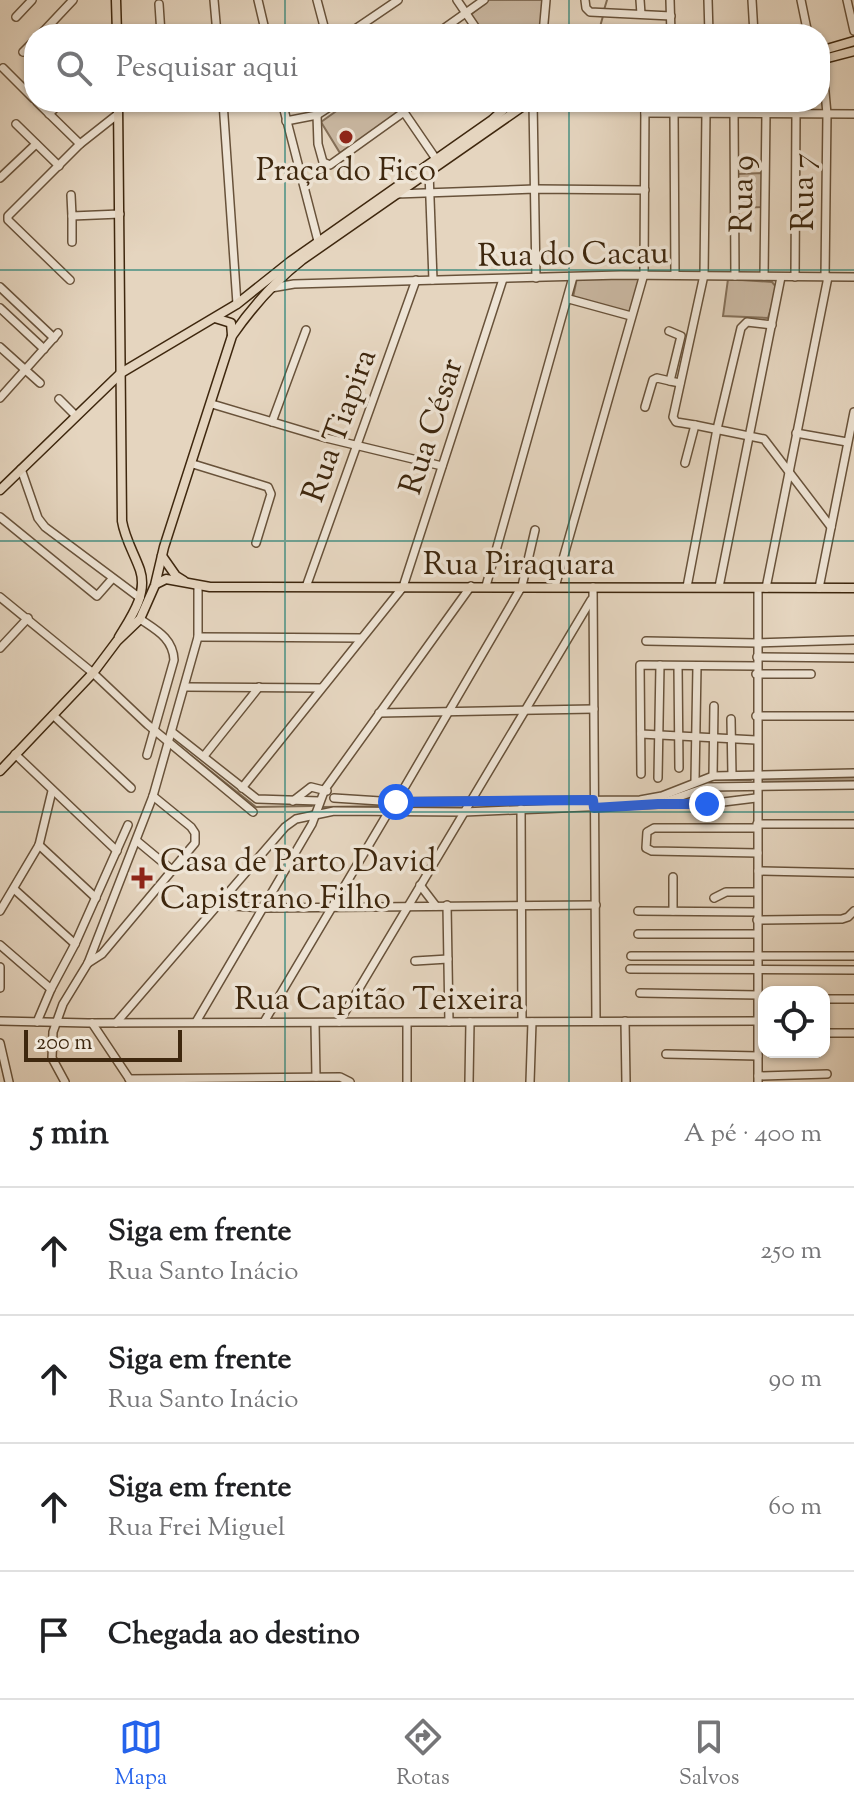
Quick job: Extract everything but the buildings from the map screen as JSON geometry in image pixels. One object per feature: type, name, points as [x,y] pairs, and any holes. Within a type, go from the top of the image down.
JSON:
[{"type":"main road","points":[[116,0],[117,24]]},
{"type":"main road","points":[[830,53],[854,41]]},
{"type":"main road","points":[[830,55],[854,51]]},
{"type":"main road","points":[[1,487],[121,373],[237,304],[318,241],[501,112]]},
{"type":"main road","points":[[0,771],[93,673],[144,596],[154,587],[232,336],[246,316],[289,270],[516,112]]},
{"type":"main road","points":[[117,641],[140,619],[144,596],[140,570],[122,521],[118,114]]},
{"type":"main road","points":[[237,304],[238,313],[246,316]]},
{"type":"main road","points":[[215,318],[231,323],[232,336]]},
{"type":"main road","points":[[107,385],[115,385],[122,392]]},
{"type":"main road","points":[[162,556],[184,582]]},
{"type":"main road","name":"Rua Piraquara","points":[[154,587],[166,579],[198,586],[854,588]]},
{"type":"street","points":[[16,17],[32,0]]},
{"type":"street","points":[[56,0],[65,9]]},
{"type":"street","points":[[51,24],[73,0]]},
{"type":"street","points":[[214,0],[216,24]]},
{"type":"street","points":[[258,0],[264,24]]},
{"type":"street","points":[[317,0],[323,24]]},
{"type":"street","points":[[363,24],[398,0]]},
{"type":"street","points":[[457,0],[473,24]]},
{"type":"street","points":[[451,24],[484,0]]},
{"type":"street","points":[[544,24],[546,0]]},
{"type":"street","points":[[585,0],[588,10],[671,16]]},
{"type":"street","points":[[640,0],[641,14]]},
{"type":"street","points":[[670,0],[671,24]]},
{"type":"street","points":[[708,0],[709,24]]},
{"type":"street","points":[[752,0],[753,24]]},
{"type":"street","points":[[801,0],[806,24]]},
{"type":"street","points":[[847,0],[854,31]]},
{"type":"street","points":[[159,4],[160,24]]},
{"type":"street","points":[[3,68],[24,88]]},
{"type":"street","points":[[224,112],[237,304]]},
{"type":"street","points":[[284,112],[318,241]]},
{"type":"street","points":[[286,121],[322,112]]},
{"type":"street","points":[[317,115],[319,153],[327,165],[341,159],[404,112],[436,159]]},
{"type":"street","points":[[531,112],[536,278]]},
{"type":"street","points":[[555,587],[644,274],[645,113],[854,114]]},
{"type":"street","points":[[674,113],[675,275]]},
{"type":"street","points":[[706,113],[704,275],[673,419],[749,435],[767,442],[831,527]]},
{"type":"street","points":[[734,113],[735,276]]},
{"type":"street","name":"Rua 9","points":[[764,276],[766,113]]},
{"type":"street","points":[[795,277],[796,113]]},
{"type":"street","points":[[49,114],[80,144]]},
{"type":"street","points":[[70,280],[7,218],[80,144],[118,114]]},
{"type":"street","name":"Rua 7","points":[[759,986],[757,643],[762,588],[789,474],[826,277],[827,114]]},
{"type":"street","points":[[16,124],[59,166]]},
{"type":"street","points":[[0,178],[36,144]]},
{"type":"street","points":[[429,172],[433,280]]},
{"type":"street","points":[[396,194],[535,189],[645,190]]},
{"type":"street","points":[[71,195],[72,242]]},
{"type":"street","points":[[72,216],[120,214]]},
{"type":"street","points":[[289,270],[294,284]]},
{"type":"street","name":"Rua do Cacau","points":[[271,288],[294,284],[644,274],[854,277]]},
{"type":"street","points":[[486,586],[573,277]]},
{"type":"street","points":[[719,587],[781,277]]},
{"type":"street","name":"Rua César","points":[[403,587],[503,279]]},
{"type":"street","name":"Rua Tiapira","points":[[306,587],[416,280]]},
{"type":"street","points":[[0,287],[56,336],[0,398]]},
{"type":"street","points":[[569,299],[631,316]]},
{"type":"street","points":[[0,308],[44,349]]},
{"type":"street","points":[[687,587],[717,429],[741,328],[749,322],[772,325]]},
{"type":"street","points":[[272,422],[306,330]]},
{"type":"street","points":[[669,331],[681,336],[670,381]]},
{"type":"street","points":[[0,347],[40,383]]},
{"type":"street","points":[[645,407],[653,380],[680,383]]},
{"type":"street","points":[[59,399],[76,416]]},
{"type":"street","points":[[212,404],[356,446],[442,466]]},
{"type":"street","points":[[819,588],[854,412]]},
{"type":"street","points":[[685,463],[695,425]]},
{"type":"street","points":[[796,433],[847,442]]},
{"type":"street","points":[[193,464],[268,487],[271,494],[256,543]]},
{"type":"street","points":[[21,469],[38,518],[45,527],[112,579],[144,596]]},
{"type":"street","points":[[0,517],[97,596],[112,579]]},
{"type":"street","points":[[396,802],[522,586],[535,530]]},
{"type":"street","points":[[47,1022],[88,963],[153,796],[198,637],[198,586]]},
{"type":"street","points":[[196,1022],[264,908],[325,789],[471,586]]},
{"type":"street","points":[[242,788],[403,587]]},
{"type":"street","points":[[593,587],[596,1021]]},
{"type":"street","points":[[0,597],[253,812]]},
{"type":"street","points":[[339,1022],[591,600]]},
{"type":"street","points":[[0,648],[28,618]]},
{"type":"street","points":[[140,619],[166,638],[174,651],[147,755]]},
{"type":"street","points":[[573,630],[584,628],[592,634]]},
{"type":"street","points":[[198,637],[361,638]]},
{"type":"street","points":[[646,641],[757,643],[854,640]]},
{"type":"street","points":[[641,774],[640,665],[757,666],[854,658]]},
{"type":"street","points":[[658,778],[660,665]]},
{"type":"street","points":[[678,666],[679,768]]},
{"type":"street","points":[[695,781],[697,666]]},
{"type":"street","points":[[757,666],[811,674]]},
{"type":"street","points":[[186,687],[321,688]]},
{"type":"street","points":[[204,756],[259,687]]},
{"type":"street","points":[[713,776],[714,706]]},
{"type":"street","points":[[379,713],[594,709]]},
{"type":"street","points":[[53,715],[131,788]]},
{"type":"street","points":[[756,716],[854,716]]},
{"type":"street","points":[[731,719],[732,775]]},
{"type":"street","points":[[172,732],[257,799],[293,801],[318,807],[396,802],[521,809],[594,804],[651,798],[695,781],[732,775],[757,780],[854,785]]},
{"type":"street","points":[[641,734],[756,740]]},
{"type":"street","points":[[15,754],[117,851]]},
{"type":"street","points":[[658,804],[708,787],[854,773]]},
{"type":"street","points":[[293,801],[311,787],[325,789]]},
{"type":"street","points":[[325,789],[334,805]]},
{"type":"street","points":[[0,911],[39,845],[52,791]]},
{"type":"street","points":[[88,963],[102,954],[195,843],[195,833],[191,827],[153,796]]},
{"type":"street","points":[[334,805],[389,811],[468,806],[707,804],[756,798]]},
{"type":"street","points":[[116,1023],[285,827],[318,807]]},
{"type":"street","points":[[521,809],[522,1021]]},
{"type":"street","points":[[264,1022],[389,811]]},
{"type":"street","points":[[758,853],[652,851],[646,848],[645,840],[647,832],[654,828],[854,824]]},
{"type":"street","points":[[65,1082],[52,1058],[47,1022],[51,989],[75,944],[128,825]]},
{"type":"street","points":[[137,841],[172,870]]},
{"type":"street","points":[[39,845],[96,898]]},
{"type":"street","points":[[758,871],[854,873]]},
{"type":"street","points":[[673,877],[673,911]]},
{"type":"street","points":[[420,885],[436,906]]},
{"type":"street","points":[[14,889],[75,944]]},
{"type":"street","points":[[714,898],[726,892],[757,892]]},
{"type":"street","points":[[218,905],[264,908],[596,905]]},
{"type":"street","points":[[447,905],[449,1022]]},
{"type":"street","points":[[638,911],[842,919],[854,911]]},
{"type":"street","points":[[638,934],[757,934]]},
{"type":"street","points":[[0,945],[51,989]]},
{"type":"street","points":[[631,956],[854,956]]},
{"type":"street","points":[[415,961],[448,959]]},
{"type":"street","points":[[0,967],[0,988]]},
{"type":"street","points":[[630,969],[854,970]]},
{"type":"street","points":[[640,993],[758,998]]},
{"type":"street","points":[[830,999],[854,999]]},
{"type":"street","name":"Rua Capitão Teixeira","points":[[0,1021],[758,1021]]},
{"type":"street","points":[[625,1021],[626,1082]]},
{"type":"street","points":[[469,1082],[470,1022]]},
{"type":"street","points":[[530,1082],[532,1022]]},
{"type":"street","points":[[92,1023],[130,1081],[340,1077],[350,1082]]},
{"type":"street","points":[[315,1023],[316,1077]]},
{"type":"street","points":[[407,1023],[407,1082]]},
{"type":"street","points":[[830,1033],[854,1033]]},
{"type":"street","points":[[0,1043],[9,1082]]},
{"type":"street","points":[[666,1054],[758,1056]]},
{"type":"street","name":"Rua 7","points":[[758,1058],[758,1079]]},
{"type":"street","points":[[758,1079],[827,1074]]},
{"type":"shaded area","points":[[489,0],[544,0],[543,24],[475,24],[469,16]]},
{"type":"shaded area","name":"Praça do Fico","points":[[335,112],[397,114],[340,153],[321,122]]},
{"type":"shaded area","points":[[763,173],[762,207],[737,208],[737,174]]},
{"type":"shaded area","points":[[641,277],[629,313],[573,297],[577,278]]},
{"type":"shaded area","points":[[728,279],[772,282],[777,288],[768,318],[723,316]]},
{"type":"waterway","points":[[604,10],[607,0]]},
{"type":"waterway","points":[[601,24],[603,16]]},
{"type":"waterway","points":[[179,746],[256,807],[312,806]]},
{"type":"waterway","points":[[759,780],[854,779]]},
{"type":"waterway","points":[[712,780],[751,780]]},
{"type":"waterway","points":[[322,807],[465,805]]},
{"type":"waterway","points":[[471,805],[545,805]]},
{"type":"place","name":"Praça do Fico","points":[[346,137]]},
{"type":"place","name":"Casa de Parto David Capistrano Filho","points":[[142,878]]},
{"type":"route","points":[[396,802],[593,800],[594,808],[707,804]]}]
